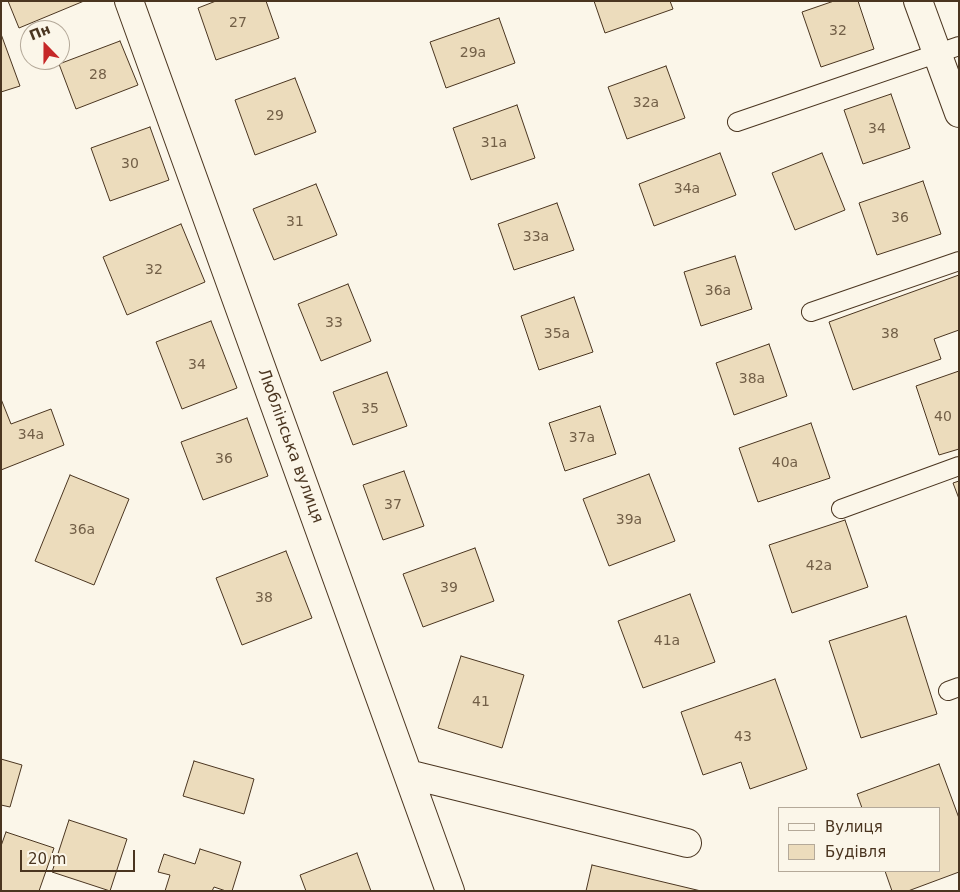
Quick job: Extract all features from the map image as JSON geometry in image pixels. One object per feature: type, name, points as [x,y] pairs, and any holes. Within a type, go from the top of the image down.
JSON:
[{"type":"street","name":"Люблінська вулиця","points":[[130,1],[450,891]]},
{"type":"street","points":[[918,1],[948,50],[959,113]]},
{"type":"street","points":[[408,774],[687,843]]},
{"type":"lane","points":[[737,122],[948,50]]},
{"type":"lane","points":[[810,312],[959,261]]},
{"type":"lane","points":[[841,509],[959,466]]},
{"type":"building","points":[[8,1],[84,1],[38,20],[20,20],[19,28]]},
{"type":"building","points":[[216,1],[266,1],[279,38],[216,60],[198,8]]},
{"type":"building","points":[[594,1],[670,1],[673,9],[605,33]]},
{"type":"building","points":[[834,1],[858,1],[874,49],[821,67],[802,12]]},
{"type":"building","points":[[499,18],[515,63],[446,88],[430,42]]},
{"type":"building","points":[[1,34],[20,86],[1,92]]},
{"type":"building","points":[[120,41],[138,85],[76,109],[61,70],[70,70],[70,60]]},
{"type":"building","points":[[666,66],[685,118],[627,139],[608,87]]},
{"type":"building","points":[[295,78],[316,132],[255,155],[235,100]]},
{"type":"building","points":[[891,94],[910,148],[863,164],[844,110]]},
{"type":"building","points":[[517,105],[535,158],[471,180],[453,128]]},
{"type":"building","points":[[150,127],[169,180],[110,201],[91,148]]},
{"type":"building","points":[[720,153],[736,195],[654,226],[639,184]]},
{"type":"building","points":[[822,153],[845,210],[795,230],[772,173]]},
{"type":"building","points":[[923,181],[941,234],[877,255],[859,203]]},
{"type":"building","points":[[316,184],[337,235],[274,260],[253,209]]},
{"type":"building","points":[[557,203],[574,250],[514,270],[498,224]]},
{"type":"building","points":[[181,224],[205,282],[127,315],[103,257]]},
{"type":"building","points":[[735,256],[752,309],[701,326],[684,272]]},
{"type":"building","points":[[959,275],[959,330],[934,339],[941,359],[853,390],[829,322]]},
{"type":"building","points":[[348,284],[371,341],[321,361],[298,304]]},
{"type":"building","points":[[574,297],[593,352],[539,370],[521,316]]},
{"type":"building","points":[[211,321],[237,388],[182,409],[156,342]]},
{"type":"building","points":[[769,344],[787,396],[734,415],[716,363]]},
{"type":"building","points":[[959,371],[959,449],[939,455],[916,386]]},
{"type":"building","points":[[387,372],[407,426],[353,445],[333,392]]},
{"type":"building","points":[[1,399],[11,424],[51,409],[64,445],[1,470]]},
{"type":"building","points":[[600,406],[616,454],[565,471],[549,423]]},
{"type":"building","points":[[247,418],[268,476],[203,500],[181,442]]},
{"type":"building","points":[[811,423],[830,478],[758,502],[739,448]]},
{"type":"building","points":[[404,471],[424,526],[383,540],[363,485]]},
{"type":"building","points":[[649,474],[675,541],[609,566],[583,499]]},
{"type":"building","points":[[70,475],[129,499],[94,585],[35,561]]},
{"type":"building","points":[[959,481],[959,499],[953,483]]},
{"type":"building","points":[[845,520],[868,587],[792,613],[769,545]]},
{"type":"building","points":[[475,548],[494,601],[423,627],[403,574]]},
{"type":"building","points":[[286,551],[312,618],[242,645],[216,578]]},
{"type":"building","points":[[690,594],[715,662],[643,688],[618,621]]},
{"type":"building","points":[[906,616],[937,714],[861,738],[829,641]]},
{"type":"building","points":[[461,656],[524,675],[502,748],[438,728]]},
{"type":"building","points":[[775,679],[807,769],[750,789],[741,762],[703,775],[681,712]]},
{"type":"building","points":[[1,759],[22,765],[10,807],[1,805]]},
{"type":"building","points":[[194,761],[254,779],[244,814],[183,796]]},
{"type":"building","points":[[939,764],[959,818],[959,872],[908,891],[892,891],[885,872],[940,872],[940,807],[862,807],[857,794]]},
{"type":"building","points":[[69,820],[127,839],[110,891],[52,872]]},
{"type":"building","points":[[6,832],[54,848],[39,891],[1,891],[1,846]]},
{"type":"building","points":[[200,849],[241,862],[232,891],[214,887],[212,891],[165,891],[170,875],[158,872],[164,854],[195,864]]},
{"type":"building","points":[[357,853],[371,891],[306,891],[300,875]]},
{"type":"building","points":[[592,865],[701,891],[586,891]]}]
